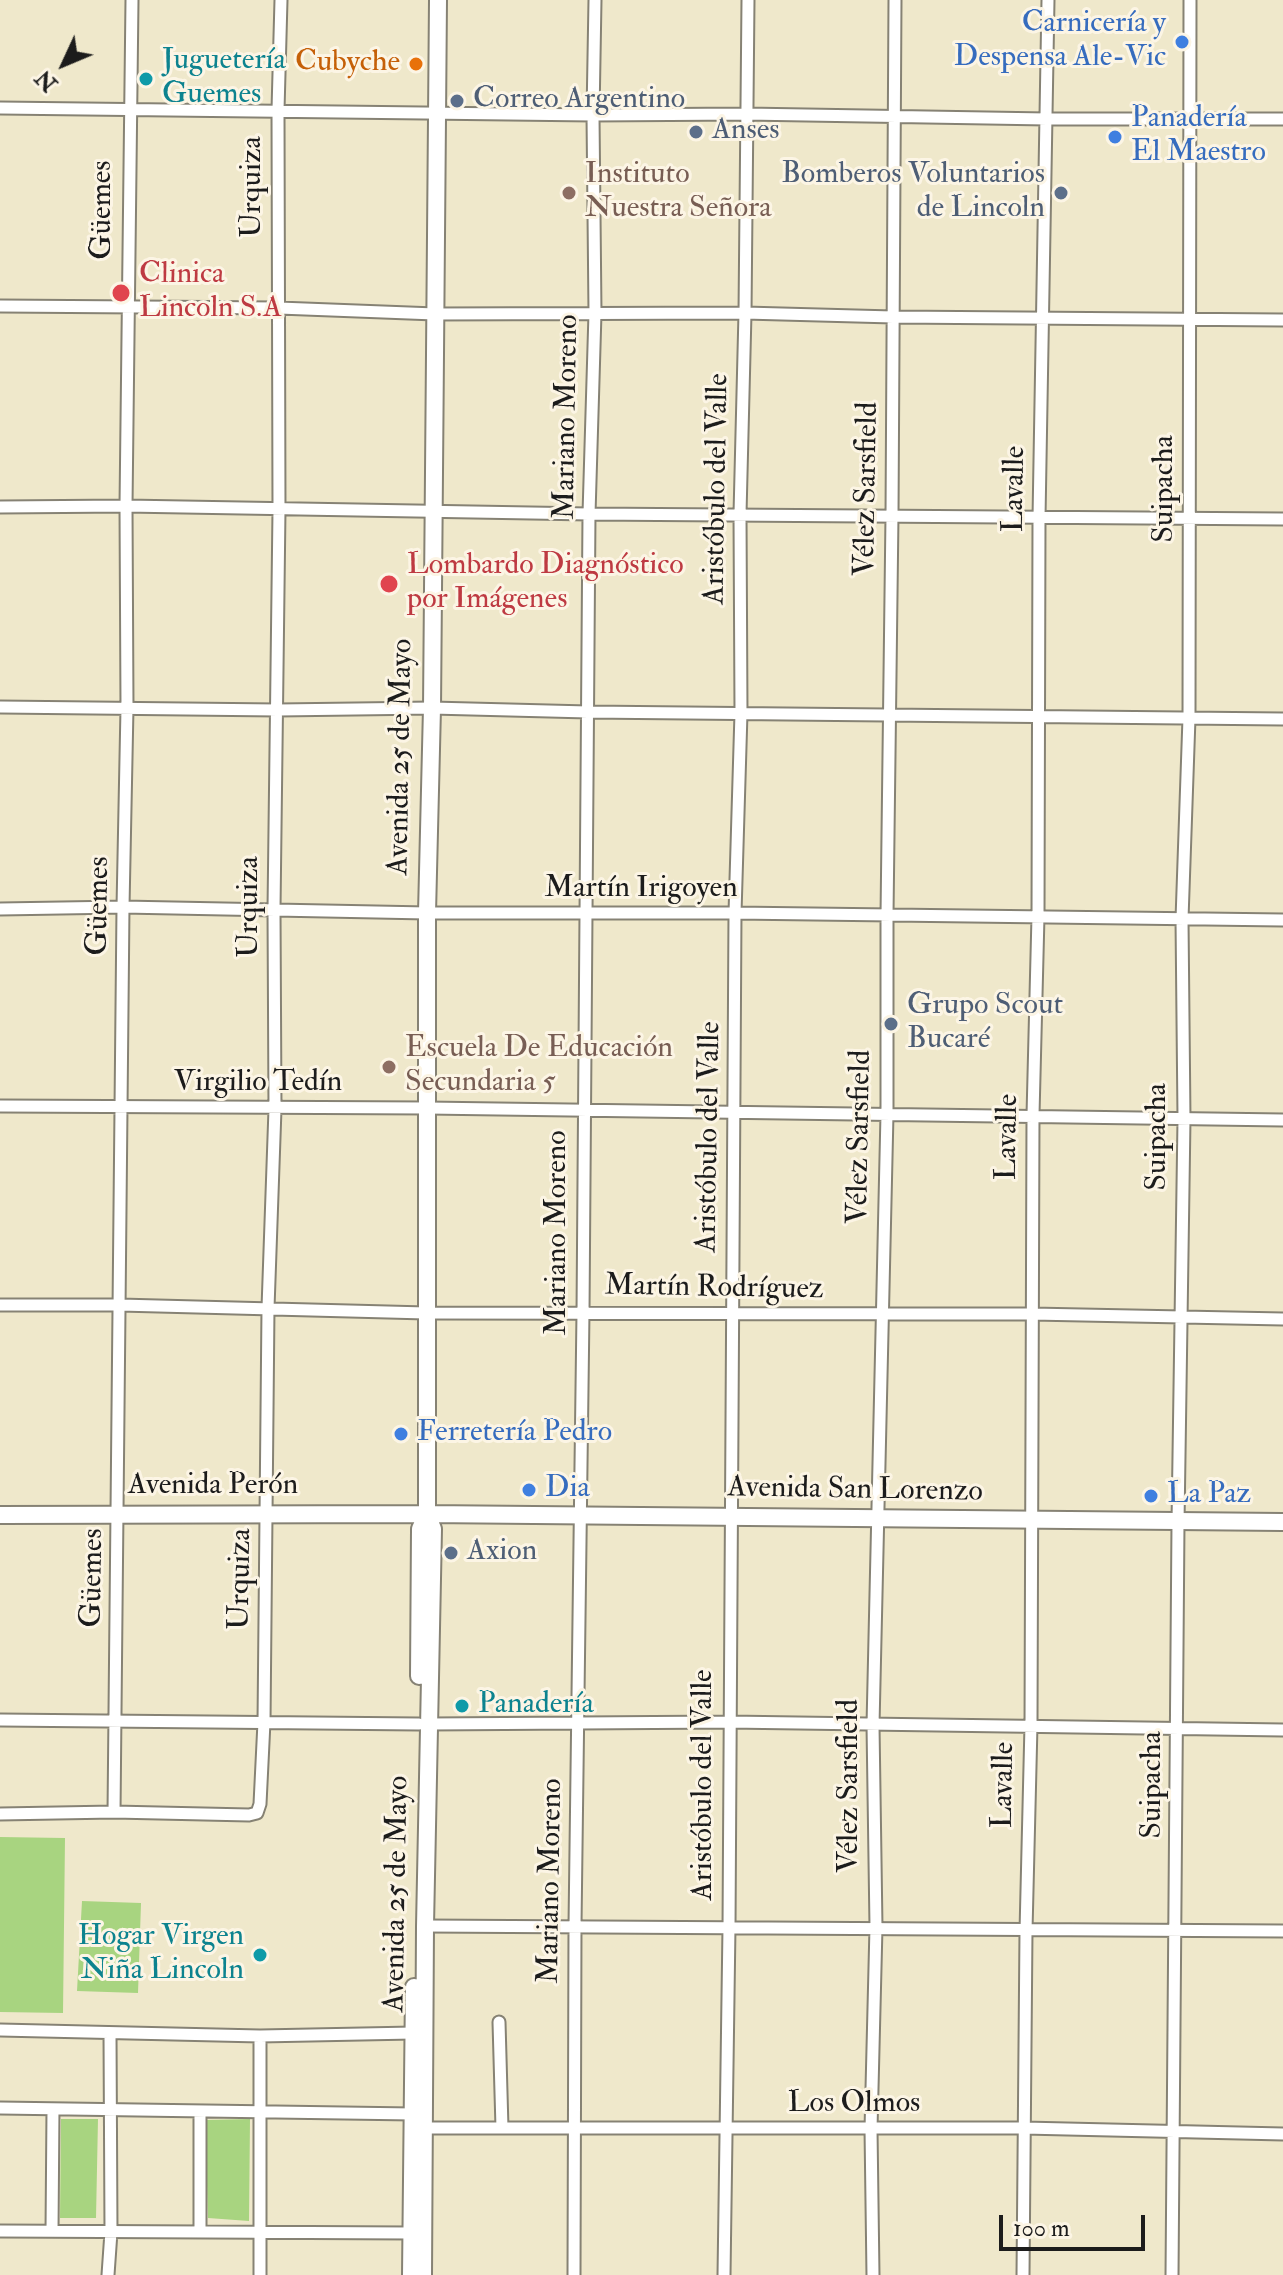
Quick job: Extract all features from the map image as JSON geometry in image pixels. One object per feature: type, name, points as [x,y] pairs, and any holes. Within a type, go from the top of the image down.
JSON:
[{"type":"main road","name":"Avenida 25 de Mayo","points":[[411,2275],[418,2121],[424,1724],[433,1529],[427,1514],[427,913],[432,708],[438,0]]},
{"type":"main road","name":"Avenida Perón","points":[[0,1515],[427,1514]]},
{"type":"main road","name":"Avenida San Lorenzo","points":[[427,1514],[1283,1522]]},
{"type":"main road","name":"Avenida 25 de Mayo","points":[[419,1926],[413,2033],[423,2275]]},
{"type":"street","name":"Güemes","points":[[114,1812],[132,0]]},
{"type":"street","name":"Urquiza","points":[[114,1812],[249,1815],[257,1813],[260,1804],[264,1722],[268,1308],[275,1109],[278,110],[281,0]]},
{"type":"street","name":"Mariano Moreno","points":[[574,2275],[589,514],[595,313],[595,0]]},
{"type":"street","name":"Aristóbulo del Valle","points":[[724,2275],[736,1113],[735,913],[741,713],[740,514],[748,0]]},
{"type":"street","name":"Vélez Sarsfield","points":[[873,2275],[871,2129],[876,1927],[873,1725],[887,1114],[895,0]]},
{"type":"street","name":"Lavalle","points":[[1023,2275],[1031,1725],[1039,518],[1048,0]]},
{"type":"street","name":"Suipacha","points":[[1172,2275],[1184,1119],[1182,919],[1189,718],[1190,0]]},
{"type":"street","points":[[0,108],[1283,119]]},
{"type":"street","points":[[0,306],[279,308],[435,314],[745,313],[1283,320]]},
{"type":"street","points":[[0,507],[1283,519]]},
{"type":"street","points":[[0,707],[432,708],[1283,719]]},
{"type":"street","name":"Martín Irigoyen","points":[[0,909],[123,907],[427,913],[735,913],[1283,920]]},
{"type":"street","name":"Virgilio Tedín","points":[[0,1106],[427,1108],[1283,1120]]},
{"type":"street","name":"Martín Rodríguez","points":[[0,1305],[426,1313],[1032,1314],[1283,1319]]},
{"type":"street","points":[[0,1720],[424,1724],[729,1722],[1283,1730]]},
{"type":"street","points":[[0,1814],[114,1812]]},
{"type":"street","points":[[419,1926],[1283,1931]]},
{"type":"street","points":[[499,2022],[502,2128]]},
{"type":"street","points":[[0,2030],[260,2036],[413,2033]]},
{"type":"street","points":[[108,2275],[111,2232],[110,2033]]},
{"type":"street","points":[[260,2036],[260,2275]]},
{"type":"street","name":"Los Olmos","points":[[0,2108],[262,2113],[502,2128],[1024,2128],[1283,2134]]},
{"type":"street","points":[[52,2231],[53,2109]]},
{"type":"street","points":[[200,2112],[200,2231]]},
{"type":"street","points":[[0,2231],[411,2233]]},
{"type":"green space","points":[[0,1837],[65,1838],[63,2013],[0,2012]]},
{"type":"green space","points":[[82,1901],[141,1903],[138,1993],[77,1991]]},
{"type":"green space","points":[[61,2119],[98,2119],[96,2218],[60,2218]]},
{"type":"green space","points":[[250,2119],[249,2221],[208,2218],[205,2120]]},
{"type":"place","name":"Carnicería y Despensa Ale-Vic","points":[[1182,42]]},
{"type":"place","name":"Cubyche","points":[[416,64]]},
{"type":"place","name":"Juguetería Guemes","points":[[146,79]]},
{"type":"place","name":"Correo Argentino","points":[[457,101]]},
{"type":"place","name":"Anses","points":[[696,132]]},
{"type":"place","name":"Panadería El Maestro","points":[[1115,137]]},
{"type":"place","name":"Instituto Nuestra Señora","points":[[569,193]]},
{"type":"place","name":"Bomberos Voluntarios de Lincoln","points":[[1061,193]]},
{"type":"place","name":"Clinica Lincoln S.A","points":[[121,293]]},
{"type":"place","name":"Lombardo Diagnóstico por Imágenes","points":[[389,584]]},
{"type":"place","name":"Grupo Scout Bucaré","points":[[891,1024]]},
{"type":"place","name":"Escuela De Educación Secundaria 5","points":[[389,1067]]},
{"type":"place","name":"Ferretería Pedro","points":[[401,1434]]},
{"type":"place","name":"Dia","points":[[529,1490]]},
{"type":"place","name":"La Paz","points":[[1151,1496]]},
{"type":"place","name":"Axion","points":[[451,1553]]},
{"type":"place","name":"Panadería","points":[[462,1706]]},
{"type":"place","name":"Hogar Virgen Niña Lincoln","points":[[260,1955]]}]
